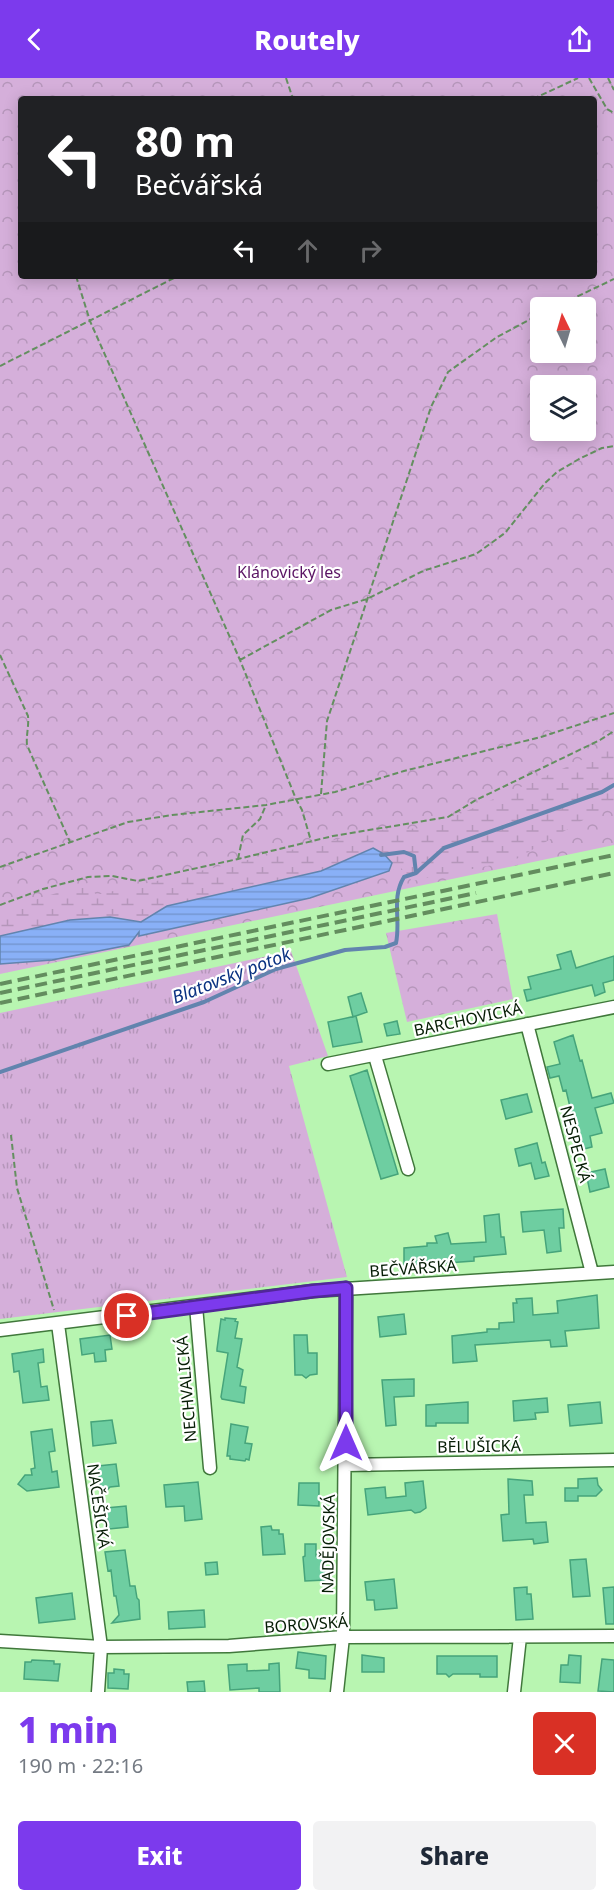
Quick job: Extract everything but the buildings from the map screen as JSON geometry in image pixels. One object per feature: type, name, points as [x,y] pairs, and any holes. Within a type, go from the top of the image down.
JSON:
[{"type":"street","name":"BARCHOVICKÁ","points":[[328,1064],[614,1007]]},
{"type":"street","name":"NESPECKÁ","points":[[528,1024],[592,1273]]},
{"type":"street","points":[[375,1056],[408,1169]]},
{"type":"street","name":"BEČVÁŘSKÁ","points":[[0,1330],[313,1291],[614,1272]]},
{"type":"street","name":"NADĚJOVSKÁ","points":[[337,1692],[343,1637],[346,1288]]},
{"type":"street","name":"NECHVALICKÁ","points":[[196,1306],[210,1468]]},
{"type":"street","name":"NAČEŠICKÁ","points":[[58,1324],[101,1647],[98,1692]]},
{"type":"street","name":"BĚLUŠICKÁ","points":[[346,1464],[614,1460]]},
{"type":"street","points":[[514,1692],[520,1636]]},
{"type":"street","name":"BOROVSKÁ","points":[[0,1641],[101,1647],[230,1646],[343,1637],[614,1636]]},
{"type":"path","points":[[286,78],[292,96]]},
{"type":"path","points":[[539,96],[578,78]]},
{"type":"path","points":[[589,78],[607,109],[614,113]]},
{"type":"path","points":[[608,78],[614,90]]},
{"type":"path","points":[[77,279],[90,321],[240,660],[302,810],[312,842]]},
{"type":"path","points":[[0,366],[171,279]]},
{"type":"path","points":[[576,297],[614,279]]},
{"type":"path","points":[[321,794],[327,721],[430,407],[448,372],[497,337],[530,319]]},
{"type":"path","points":[[240,660],[331,610],[367,599],[423,571],[476,554],[505,533],[545,483],[557,472],[594,452],[614,446]]},
{"type":"path","points":[[0,655],[28,716],[27,746],[70,842]]},
{"type":"path","points":[[0,867],[128,822],[266,805],[335,792],[404,771],[541,737],[614,713]]},
{"type":"path","points":[[0,905],[43,889],[88,877],[112,876],[138,881],[333,836],[447,817],[476,800],[614,731]]},
{"type":"path","points":[[238,859],[243,835],[260,819],[266,805]]},
{"type":"path","points":[[11,1135],[17,1188],[58,1324]]},
{"type":"green space","name":"Klánovický les","points":[[0,78],[614,78],[614,845],[0,974],[0,964],[52,960],[110,917],[0,936]],"holes":[[[389,871],[310,898],[140,936]]]},
{"type":"green space","points":[[614,740],[614,802],[513,861],[412,881],[401,868],[389,871],[391,863],[373,849],[321,871],[167,906],[141,922],[110,917],[70,920],[0,936],[0,911],[88,883],[96,895],[377,830],[428,828],[580,761]]},
{"type":"green space","points":[[497,914],[513,999],[407,1022],[386,933]]},
{"type":"green space","points":[[291,951],[328,1056],[289,1066],[347,1277],[0,1319],[0,1013]]},
{"type":"water","points":[[373,848],[384,854],[392,863],[389,871],[310,898],[139,936],[139,932],[129,945],[52,960],[0,964],[0,936],[70,920],[110,917],[141,922],[167,906],[321,871]]},
{"type":"waterway","name":"Blatovský potok","points":[[0,1072],[204,1002],[276,969],[345,950],[385,947],[396,943],[397,901],[404,877],[416,873],[444,848],[602,792],[614,785]]},
{"type":"waterway","points":[[381,855],[404,852],[414,856],[416,873]]},
{"type":"railway","points":[[0,984],[614,855]]},
{"type":"railway","points":[[0,1003],[614,873]]},
{"type":"railway","points":[[0,993],[476,893]]},
{"type":"route","points":[[127,1316],[346,1288],[346,1443]]}]
